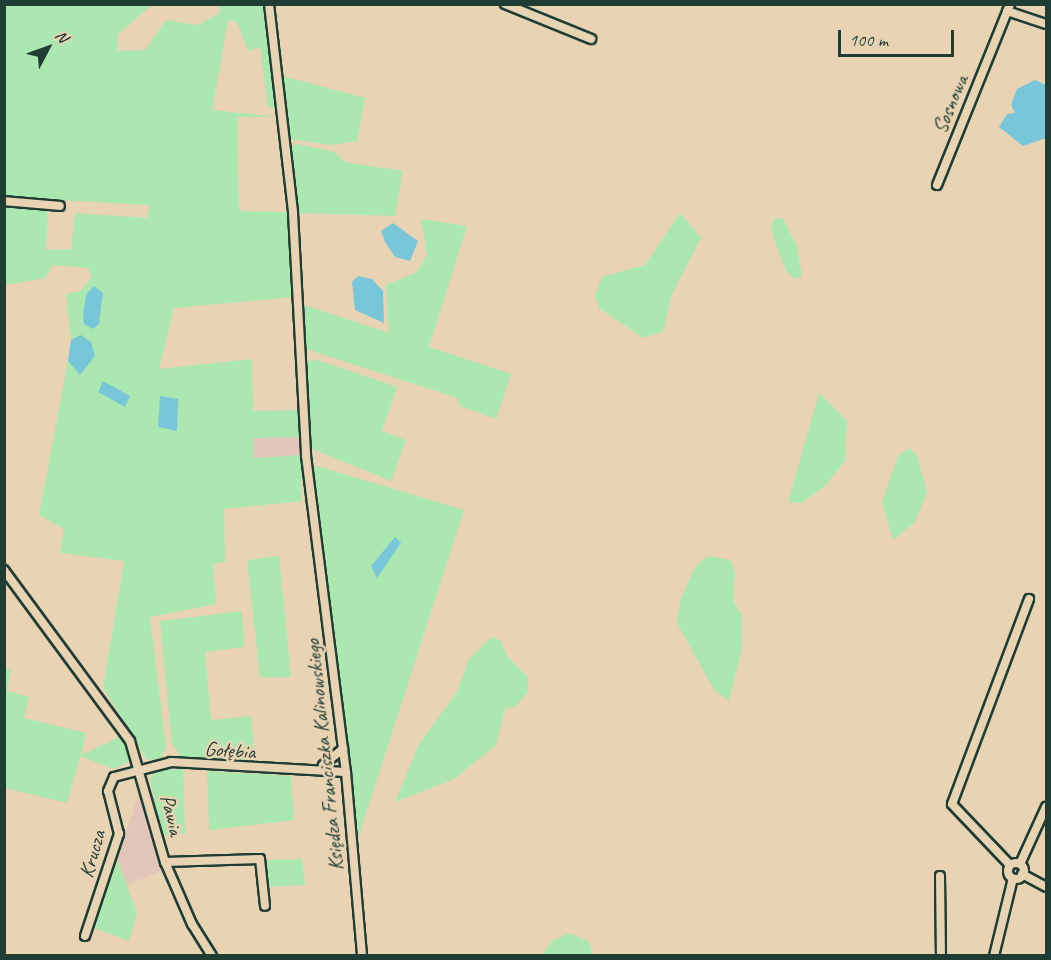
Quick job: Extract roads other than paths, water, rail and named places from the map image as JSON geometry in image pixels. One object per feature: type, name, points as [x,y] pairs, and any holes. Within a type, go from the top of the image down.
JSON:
[{"type":"street","name":"Księdza Franciszka Kalinowskiego","points":[[268,4],[294,213],[306,456],[346,772],[362,956]]},
{"type":"street","points":[[506,4],[591,39]]},
{"type":"street","points":[[1008,8],[1047,24]]},
{"type":"street","name":"Sosnowa","points":[[937,184],[1008,8]]},
{"type":"street","points":[[4,201],[60,206]]},
{"type":"street","name":"Pawia","points":[[4,570],[94,686],[142,769],[165,862],[192,924],[212,956]]},
{"type":"street","points":[[1029,599],[952,804],[1023,874],[1047,887]]},
{"type":"street","points":[[317,768],[331,762],[343,749]]},
{"type":"street","name":"Gołębia","points":[[142,769],[171,762],[262,771],[317,768],[346,772]]},
{"type":"street","name":"Krucza","points":[[85,936],[119,834],[109,783],[117,775],[142,769]]},
{"type":"street","points":[[994,956],[1015,865],[1047,807]]},
{"type":"street","points":[[165,862],[260,859],[265,906]]},
{"type":"street","points":[[1013,878],[1023,874]]},
{"type":"street","points":[[940,876],[941,956]]},
{"type":"water","points":[[1035,80],[1046,85],[1046,138],[1023,146],[999,127],[1007,114],[1015,113],[1011,105],[1017,89]]},
{"type":"water","points":[[393,223],[418,241],[410,261],[395,257],[385,242],[381,231]]},
{"type":"water","points":[[358,276],[372,279],[383,291],[384,323],[355,310],[352,282]]},
{"type":"water","points":[[94,286],[103,293],[99,324],[93,329],[84,324],[83,315],[86,295]]},
{"type":"water","points":[[81,335],[91,342],[95,356],[80,375],[68,361],[71,340]]},
{"type":"water","points":[[103,381],[130,396],[125,407],[98,392]]},
{"type":"water","points":[[160,396],[178,399],[177,431],[158,427]]},
{"type":"water","points":[[395,537],[401,543],[377,578],[371,566]]}]
